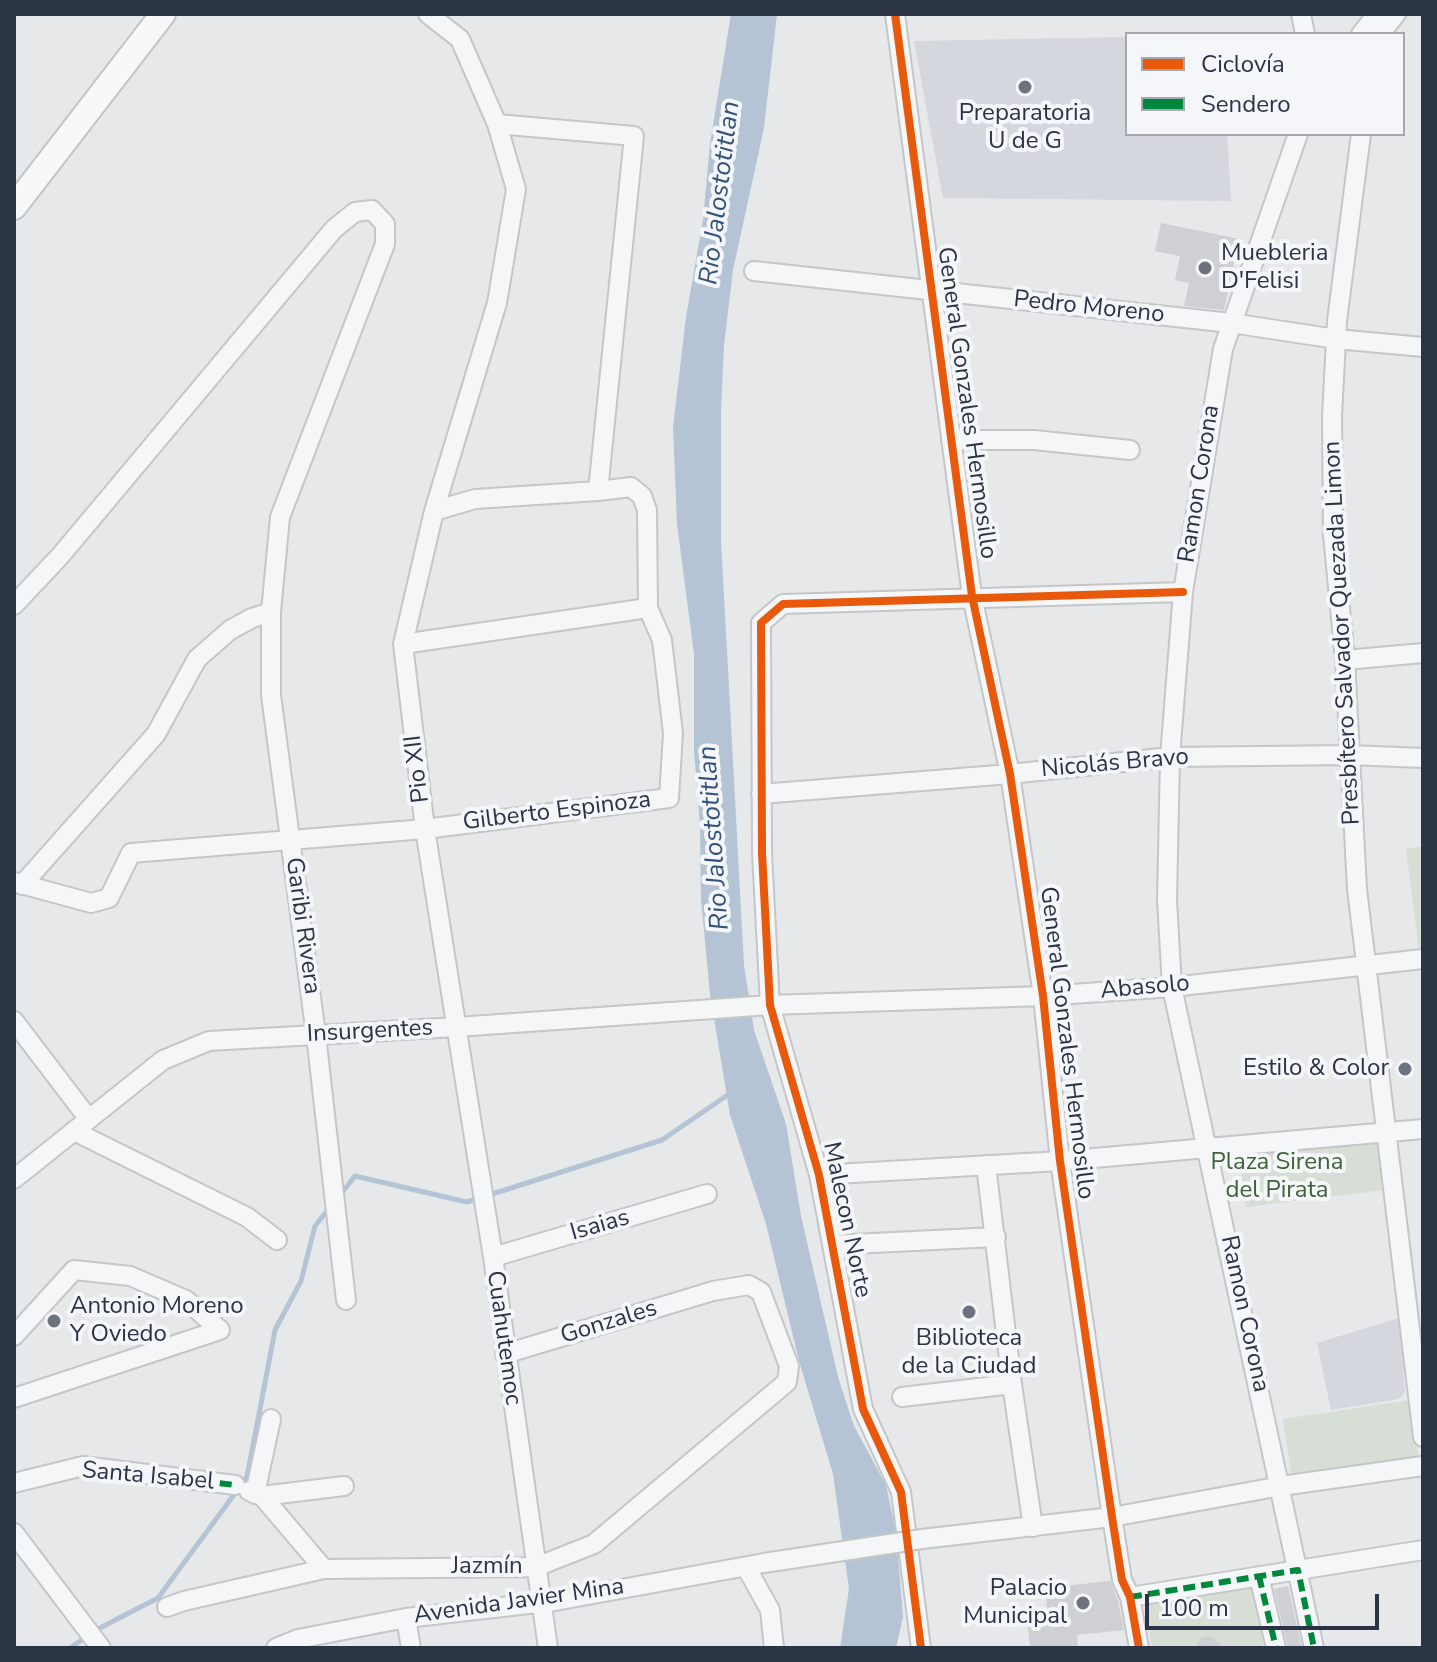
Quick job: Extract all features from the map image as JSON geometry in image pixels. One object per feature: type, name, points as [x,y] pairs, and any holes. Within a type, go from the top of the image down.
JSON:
[{"type":"main road","points":[[14,207],[163,14]]},
{"type":"street","name":"Pio XII","points":[[428,14],[460,39],[497,124],[516,189],[497,303],[434,511],[403,644],[425,829],[457,1027]]},
{"type":"street","name":"General Gonzales Hermosillo","points":[[895,14],[972,596],[1010,774],[1043,996],[1060,1161],[1112,1517],[1122,1580],[1130,1597],[1139,1648]]},
{"type":"street","points":[[1363,32],[1377,14]]},
{"type":"street","points":[[1382,32],[1396,14]]},
{"type":"street","points":[[497,124],[634,136],[598,491]]},
{"type":"street","name":"Ramon Corona","points":[[1297,136],[1223,349],[1183,592],[1170,757],[1167,900],[1172,987],[1314,1648]]},
{"type":"street","name":"Presbítero Salvador Quezada Limon","points":[[1361,136],[1336,339],[1332,416],[1333,535],[1345,660],[1357,889],[1387,1132],[1415,1296],[1423,1437]]},
{"type":"street","name":"Garibi Rivera","points":[[14,605],[61,555],[334,229],[355,212],[372,210],[385,224],[385,244],[280,517],[271,612],[271,695],[316,1035],[346,1300]]},
{"type":"street","name":"Pedro Moreno","points":[[754,271],[1423,347]]},
{"type":"street","points":[[951,440],[1034,440],[1130,450]]},
{"type":"street","points":[[403,644],[648,608],[647,510],[642,496],[631,487],[475,499],[434,511]]},
{"type":"street","name":"Malecon Norte","points":[[921,1648],[901,1492],[863,1409],[819,1175],[764,1006],[761,623],[783,604],[1183,592]]},
{"type":"street","name":"Gilberto Espinoza","points":[[18,884],[91,903],[109,898],[131,853],[425,829],[669,798],[673,733],[662,640],[648,608]]},
{"type":"street","points":[[18,884],[156,734],[197,659],[230,630],[271,612]]},
{"type":"street","points":[[1345,660],[1423,653]]},
{"type":"street","name":"Nicolás Bravo","points":[[761,794],[1010,774],[1170,757],[1350,755],[1423,758]]},
{"type":"street","name":"Abasolo","points":[[764,1006],[1043,996],[1172,987],[1423,959]]},
{"type":"street","name":"Insurgentes","points":[[14,1179],[163,1060],[209,1041],[764,1006]]},
{"type":"street","points":[[14,1021],[81,1125],[247,1217],[277,1240]]},
{"type":"street","name":"Cuahutemoc","points":[[457,1027],[548,1648]]},
{"type":"street","points":[[819,1175],[1208,1150],[1423,1129]]},
{"type":"street","points":[[986,1165],[1012,1384],[1033,1527]]},
{"type":"street","name":"Isaias","points":[[493,1257],[707,1194]]},
{"type":"street","points":[[832,1245],[996,1237]]},
{"type":"street","points":[[14,1336],[74,1270],[130,1276],[186,1300],[220,1330],[14,1398]]},
{"type":"street","name":"Gonzales","points":[[505,1354],[713,1291],[749,1285],[761,1292],[789,1366],[787,1382],[757,1407]]},
{"type":"street","points":[[902,1397],[1012,1384]]},
{"type":"street","name":"Jazmín","points":[[167,1607],[324,1569],[536,1567],[594,1544],[757,1407]]},
{"type":"street","points":[[271,1419],[250,1492],[324,1569]]},
{"type":"street","name":"Santa Isabel","points":[[14,1483],[83,1466],[184,1479],[250,1492],[344,1486]]},
{"type":"street","name":"Avenida Javier Mina","points":[[276,1648],[406,1618],[541,1602],[922,1539],[1112,1517],[1281,1486],[1423,1466]]},
{"type":"street","points":[[14,1533],[99,1645]]},
{"type":"street","points":[[1130,1597],[1423,1550]]},
{"type":"street","points":[[755,1565],[770,1610],[774,1648]]},
{"type":"street","points":[[1259,1576],[1276,1648]]},
{"type":"street","points":[[406,1618],[411,1648]]},
{"type":"shaded area","name":"Preparatoria U de G","points":[[1125,37],[1125,136],[1227,136],[1231,201],[943,198],[914,41]]},
{"type":"shaded area","points":[[1399,1318],[1405,1392],[1399,1399],[1331,1410],[1317,1343]]},
{"type":"green space","points":[[1423,846],[1423,959],[1420,959],[1406,849]]},
{"type":"green space","name":"Plaza Sirena del Pirata","points":[[1379,1139],[1384,1190],[1246,1207],[1239,1154]]},
{"type":"green space","points":[[1410,1400],[1419,1459],[1292,1479],[1283,1419]]},
{"type":"green space","points":[[1251,1588],[1264,1648],[1152,1648],[1145,1604]]},
{"type":"water","name":"Rio Jalostotitlan","points":[[731,14],[777,14],[764,128],[733,270],[724,345],[721,411],[721,540],[744,965],[754,1030],[786,1124],[801,1216],[838,1377],[854,1426],[886,1485],[896,1532],[903,1617],[896,1648],[840,1648],[849,1589],[833,1474],[799,1361],[766,1224],[730,1115],[710,994],[701,899],[700,824],[694,751],[694,654],[677,524],[673,427],[686,317],[703,220],[710,144]]},
{"type":"building","name":"Muebleria D'Felisi","points":[[1161,223],[1239,239],[1224,310],[1184,306],[1189,283],[1175,280],[1180,256],[1155,251]]},
{"type":"building","name":"Palacio Municipal","points":[[1110,1581],[1124,1630],[1077,1635],[1078,1648],[1030,1648],[1027,1619],[1048,1617],[1045,1588]]},
{"type":"building","points":[[1288,1586],[1302,1648],[1288,1648],[1274,1589]]},
{"type":"building","points":[[1210,1636],[1225,1648],[1194,1648],[1201,1638]]},
{"type":"waterway","points":[[340,1195],[355,1176],[467,1202],[662,1140],[729,1094]]},
{"type":"waterway","points":[[94,1631],[158,1598],[247,1477],[275,1330],[301,1281],[315,1226],[331,1206]]},
{"type":"waterway","points":[[70,1648],[86,1637]]},
{"type":"marked path","points":[[184,1479],[235,1485]]},
{"type":"marked path","points":[[1130,1597],[1298,1570],[1314,1648]]},
{"type":"marked path","points":[[1259,1576],[1276,1648]]},
{"type":"cycle path","points":[[895,14],[972,596],[1010,774],[1043,996],[1060,1161],[1112,1517],[1122,1580],[1130,1597],[1139,1648]]},
{"type":"cycle path","points":[[921,1648],[901,1492],[863,1409],[819,1175],[770,1005],[762,853],[761,623],[783,604],[1183,592]]},
{"type":"place","name":"Preparatoria U de G","points":[[1025,87]]},
{"type":"place","name":"Muebleria D'Felisi","points":[[1205,268]]},
{"type":"place","name":"Estilo & Color","points":[[1405,1069]]},
{"type":"place","name":"Biblioteca de la Ciudad","points":[[969,1312]]},
{"type":"place","name":"Antonio Moreno Y Oviedo","points":[[54,1321]]},
{"type":"place","name":"Palacio Municipal","points":[[1083,1603]]}]
